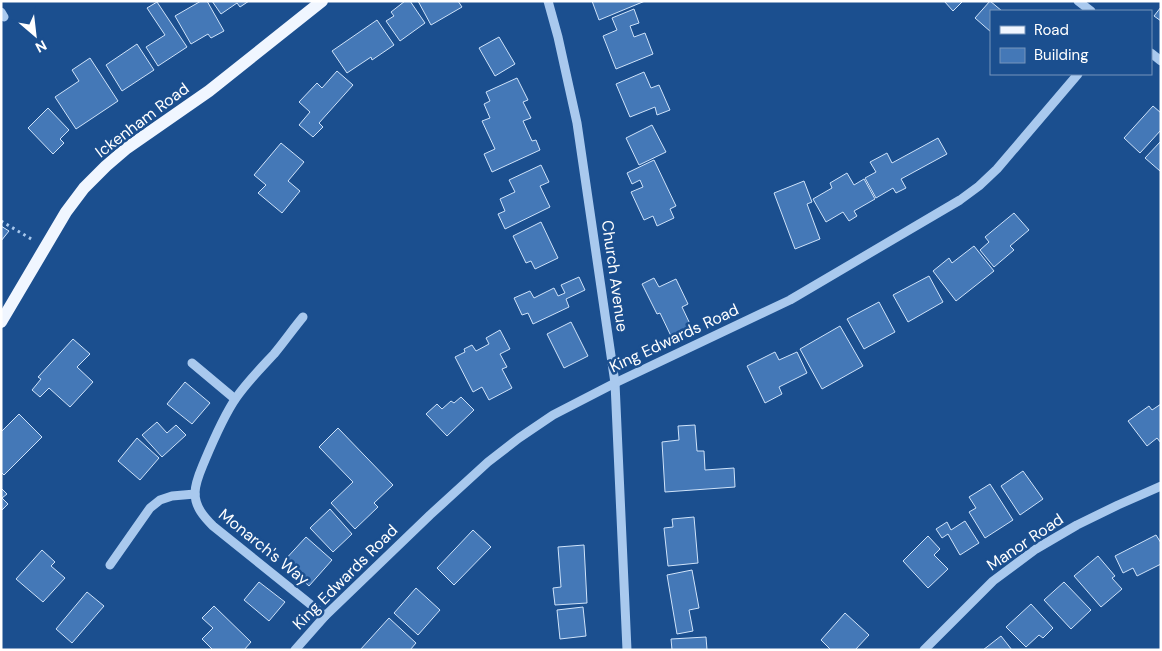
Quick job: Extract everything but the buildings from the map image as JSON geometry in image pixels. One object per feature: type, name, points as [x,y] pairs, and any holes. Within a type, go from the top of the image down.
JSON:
[{"type":"main road","name":"Ickenham Road","points":[[1,322],[66,212],[84,188],[106,166],[127,148],[209,91],[322,1]]},
{"type":"street","name":"Church Avenue","points":[[548,1],[577,123],[615,383],[628,650]]},
{"type":"street","points":[[1078,1],[1090,10]]},
{"type":"street","name":"King Edwards Road","points":[[295,650],[325,616],[430,515],[488,462],[518,438],[553,415],[615,383],[790,300],[960,200],[997,169],[1077,75]]},
{"type":"street","points":[[110,565],[150,508],[160,500],[172,496],[195,494],[197,481],[207,456],[235,399],[302,317]]},
{"type":"street","points":[[192,363],[235,399]]},
{"type":"street","name":"Manor Road","points":[[924,650],[993,582],[1036,549],[1077,525],[1161,486]]},
{"type":"street","name":"Monarch's Way","points":[[195,494],[197,505],[204,517],[213,526],[325,616]]},
{"type":"path","points":[[1,221],[45,247]]}]
